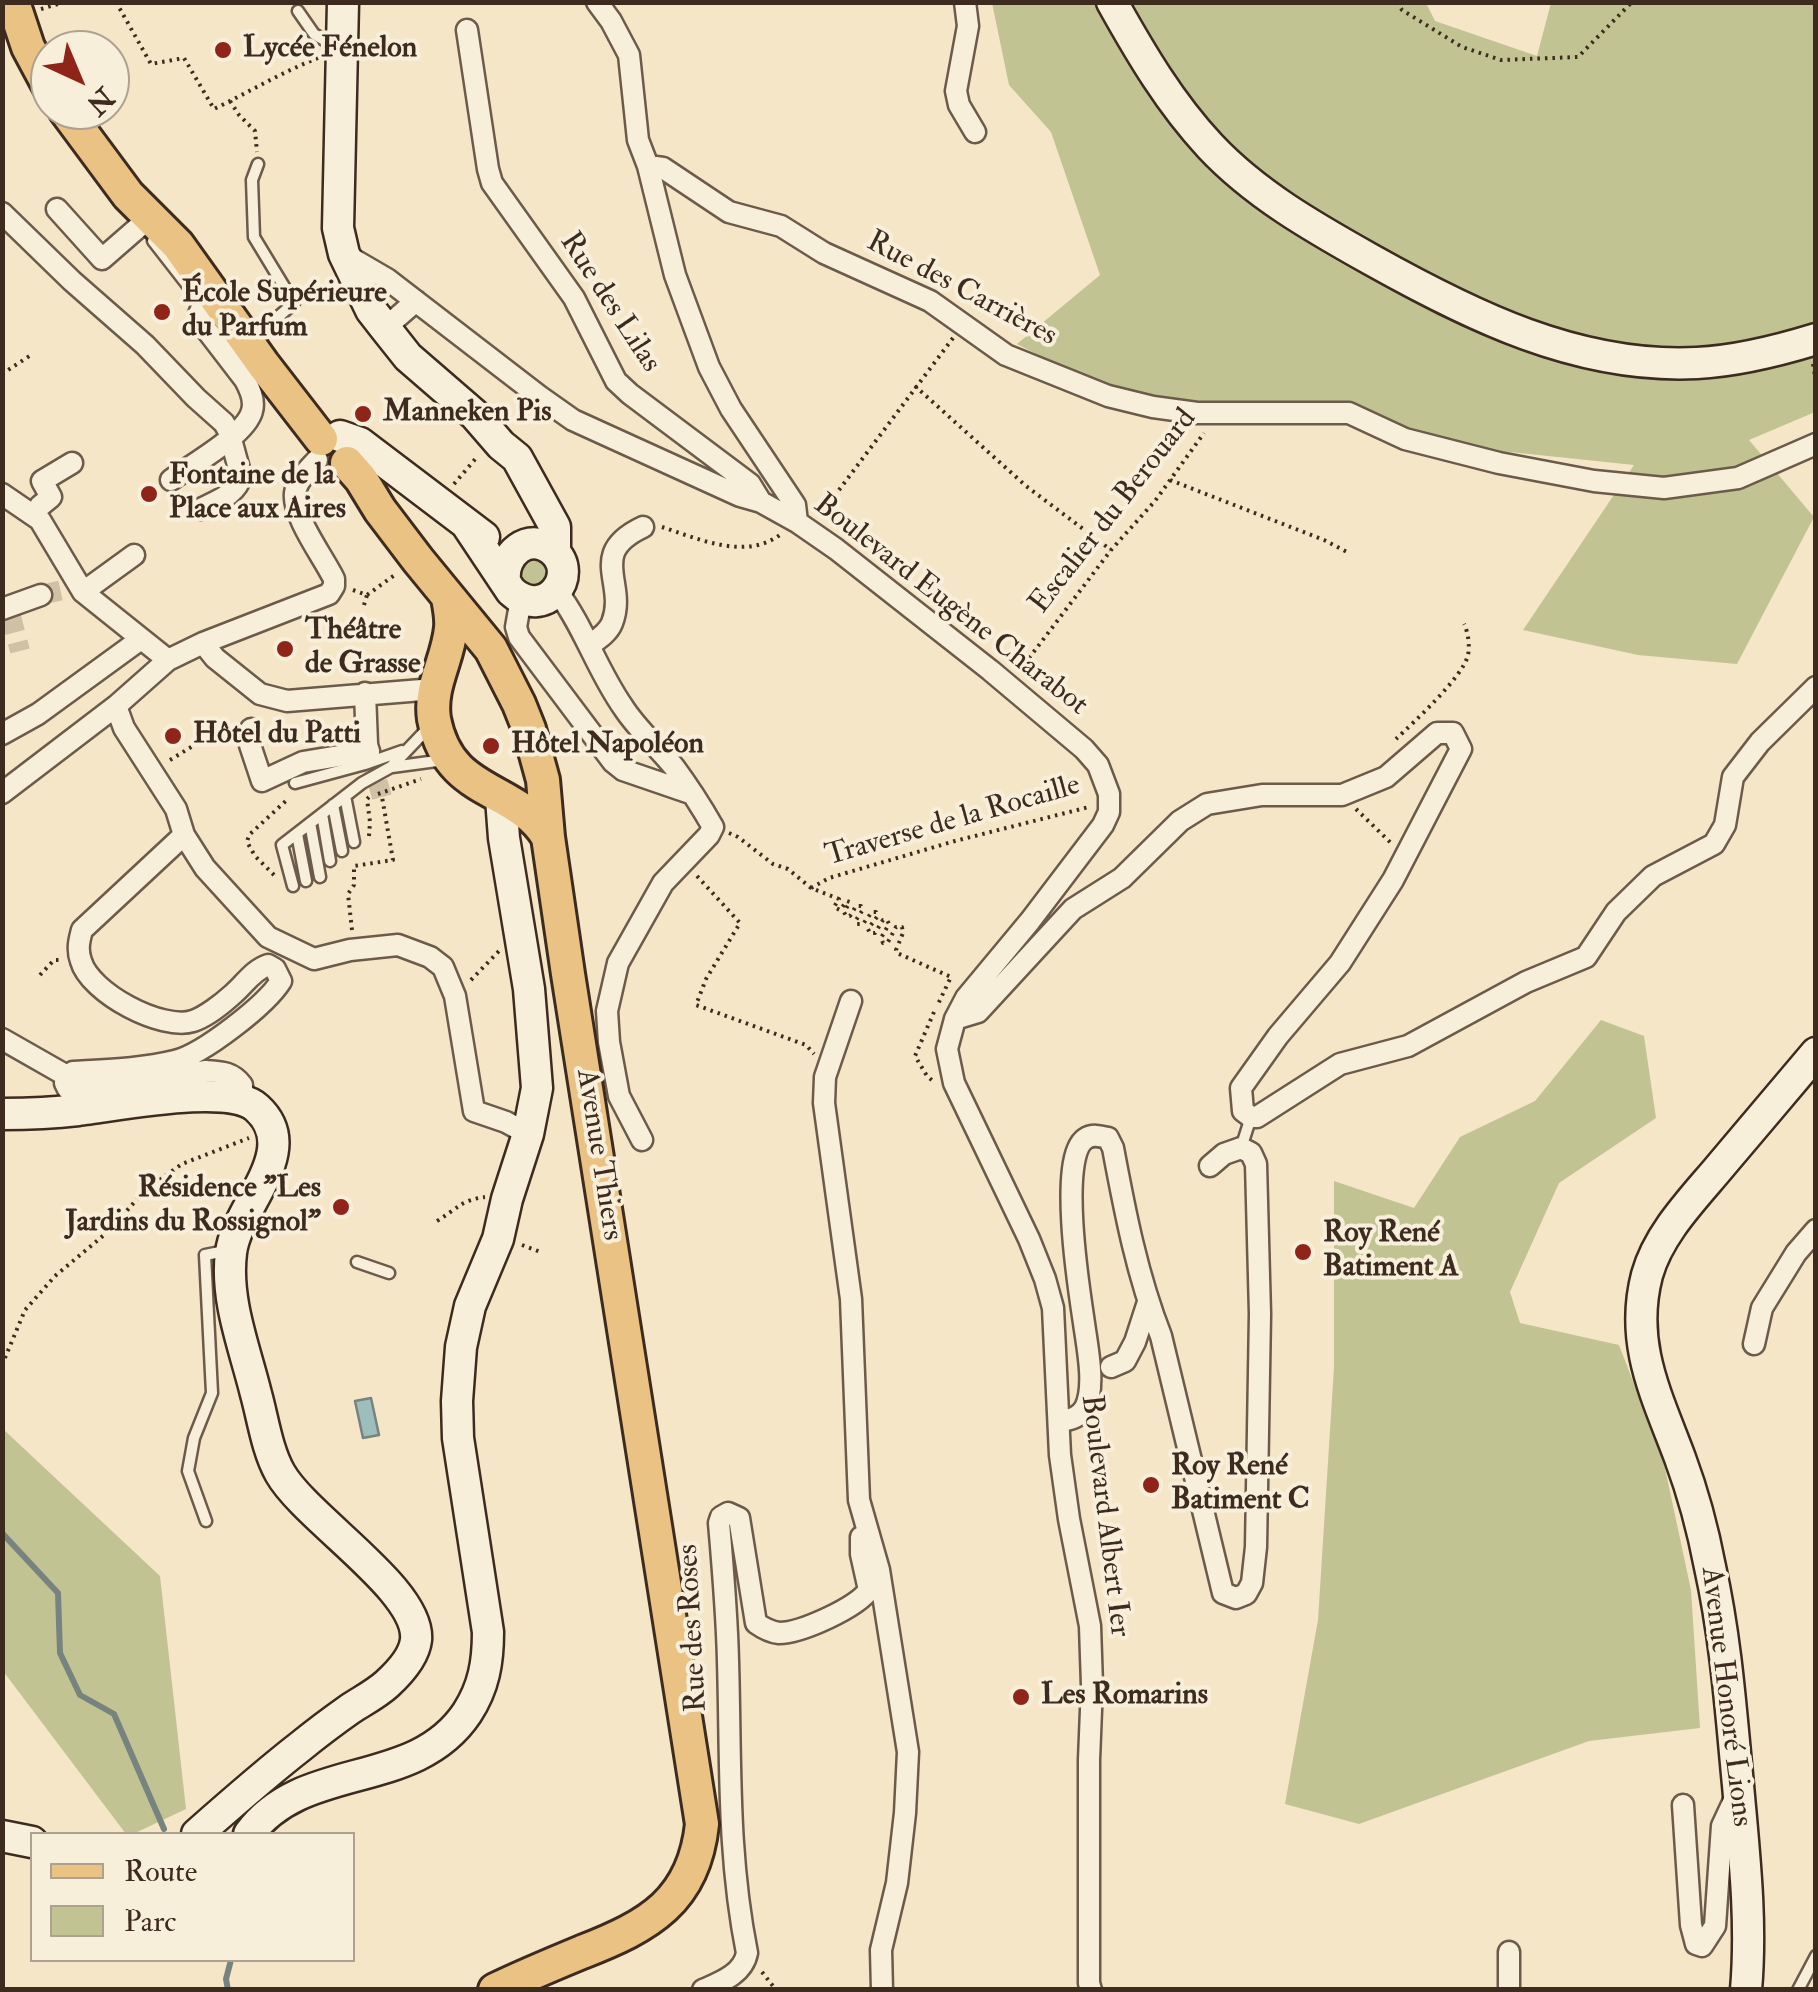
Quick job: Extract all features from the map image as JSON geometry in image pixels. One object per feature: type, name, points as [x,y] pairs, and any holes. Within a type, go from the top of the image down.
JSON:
[{"type":"main road","points":[[13,2],[30,52]]},
{"type":"main road","points":[[1112,2],[1178,110],[1252,186],[1296,216],[1446,301],[1534,338],[1620,358],[1696,363],[1744,357],[1816,339]]},
{"type":"main road","points":[[338,4],[342,50],[338,228],[344,254],[408,356],[518,458],[555,528],[555,553],[562,568],[556,591],[539,601],[516,569],[468,525],[438,503],[340,455]]},
{"type":"main road","name":"Avenue Thiers","points":[[79,130],[141,217],[178,245],[211,297],[248,343],[286,408],[340,455],[472,624],[498,662],[519,704],[544,780],[548,836],[712,1782],[694,1866],[683,1887],[656,1916],[618,1938],[495,1990]]},
{"type":"main road","points":[[498,441],[530,512],[532,527],[516,569]]},
{"type":"main road","points":[[516,569],[538,544],[555,553]]},
{"type":"main road","points":[[448,598],[451,632],[438,689],[440,768],[525,810],[548,836]]},
{"type":"main road","points":[[438,689],[469,652],[498,662]]},
{"type":"main road","points":[[251,1832],[300,1792],[380,1770],[427,1752],[460,1723],[484,1680],[488,1632],[460,1455],[461,1347],[470,1306],[498,1238],[537,1088],[530,990],[504,838],[501,798],[538,757]]},
{"type":"main road","name":"Avenue Honoré Lions","points":[[1746,1990],[1748,1932],[1720,1614],[1697,1512],[1648,1375],[1642,1304],[1648,1272],[1663,1238],[1810,1063]]},
{"type":"main road","points":[[2,1114],[211,1095],[242,1098],[257,1108],[272,1129],[274,1143],[271,1161],[244,1213],[231,1250],[231,1294],[268,1440],[279,1472],[300,1500],[368,1564],[407,1607],[416,1624],[416,1644],[406,1664],[386,1685],[300,1746],[199,1832]]},
{"type":"main road","points":[[2,1836],[30,1842]]},
{"type":"street","points":[[596,2],[629,55],[638,140],[675,275],[708,367],[731,410],[795,505],[803,526]]},
{"type":"street","points":[[965,2],[967,40],[956,90],[959,105],[975,132]]},
{"type":"street","name":"Rue des Lilas","points":[[467,30],[492,183],[574,298],[616,381],[750,484],[761,502]]},
{"type":"street","name":"Rue des Carrières","points":[[648,166],[663,168],[729,212],[781,226],[824,253],[930,302],[1006,355],[1108,396],[1153,407],[1219,414],[1349,413],[1405,439],[1499,463],[1594,481],[1664,488],[1738,478],[1816,444]]},
{"type":"street","points":[[57,209],[102,259],[141,217]]},
{"type":"street","points":[[2,213],[224,424],[231,437],[240,483],[201,510]]},
{"type":"street","points":[[170,480],[240,430],[252,412],[245,380],[202,324],[199,314],[211,297]]},
{"type":"street","points":[[377,303],[416,301]]},
{"type":"street","name":"Boulevard Eugène Charabot","points":[[377,303],[416,301],[574,420],[761,502],[803,526],[1084,749],[1098,765],[1109,800]]},
{"type":"street","points":[[2,793],[116,706],[168,660],[203,642],[330,594],[334,579],[300,517],[294,497],[304,474],[340,455]]},
{"type":"street","points":[[35,515],[51,497],[42,481],[72,463]]},
{"type":"street","points":[[2,494],[35,515],[76,578],[78,589],[168,660]]},
{"type":"street","points":[[590,645],[614,621],[612,556],[617,544],[642,526]]},
{"type":"street","points":[[78,589],[134,555]]},
{"type":"street","points":[[516,569],[519,637],[613,762],[623,770],[693,794]]},
{"type":"street","points":[[2,586],[8,610],[42,596]]},
{"type":"street","points":[[556,591],[626,712],[672,766],[713,827],[663,883],[618,963],[607,1011],[619,1096],[642,1140]]},
{"type":"street","points":[[2,734],[20,726],[141,638]]},
{"type":"street","points":[[203,642],[214,658],[260,694],[287,701],[438,689]]},
{"type":"street","points":[[954,1019],[978,1012],[1073,910],[1122,878],[1180,821],[1207,804],[1262,795],[1342,795],[1386,777],[1437,732],[1452,733],[1460,748],[1393,880],[1340,963],[1278,1036],[1241,1088],[1243,1110],[1257,1118],[1340,1064],[1408,1046],[1526,982],[1586,956],[1616,912],[1653,876],[1714,844],[1725,825],[1734,778],[1760,742],[1816,687]]},
{"type":"street","points":[[250,728],[250,745],[262,782],[303,762],[369,752],[365,693]]},
{"type":"street","points":[[116,706],[124,728],[176,808],[184,835],[205,868],[268,937],[314,959],[398,945],[430,957],[442,967],[455,996],[474,1111],[528,1134]]},
{"type":"street","points":[[954,1019],[966,998],[1103,825],[1109,800]]},
{"type":"street","points":[[184,835],[82,930],[78,945],[85,970],[102,991],[129,1008],[179,1023],[194,1021],[232,996],[261,967],[275,969],[281,980],[274,992],[239,1023],[193,1055],[131,1068],[73,1072],[65,1083],[74,1092],[206,1071],[224,1072],[235,1076],[242,1085],[242,1098]]},
{"type":"street","name":"Rue des Roses","points":[[712,1782],[728,1663],[718,1523],[721,1517],[728,1512],[739,1518],[756,1622],[767,1630],[781,1633],[822,1620],[855,1604],[869,1590],[861,1554],[851,1300],[824,1103],[825,1077],[851,1001]]},
{"type":"street","name":"Boulevard Albert Ier","points":[[954,1019],[947,1049],[954,1083],[1006,1189],[1046,1280],[1054,1308],[1060,1455],[1090,1626],[1087,1987]]},
{"type":"street","points":[[2,1040],[67,1076]]},
{"type":"street","points":[[1059,1422],[1083,1412],[1089,1398],[1089,1362],[1071,1210],[1072,1170],[1083,1140],[1096,1135],[1108,1138],[1114,1148],[1135,1259],[1161,1336],[1223,1593],[1236,1598],[1246,1594],[1252,1583],[1256,1547],[1260,1314],[1256,1164],[1251,1153],[1241,1148],[1224,1154],[1210,1166]]},
{"type":"street","points":[[1754,1344],[1762,1308],[1796,1253],[1816,1230]]},
{"type":"street","points":[[1111,1367],[1126,1361],[1148,1302]]},
{"type":"street","name":"Rue des Roses","points":[[860,1500],[880,1570],[908,1752],[906,1813],[897,1884],[881,1950],[882,1990]]},
{"type":"street","points":[[702,1990],[735,1972],[748,1952],[732,1852],[712,1782]]},
{"type":"street","points":[[1683,1805],[1691,1925],[1696,1944],[1702,1946],[1715,1926],[1722,1826],[1738,1792]]},
{"type":"street","points":[[1508,1952],[1508,1990]]},
{"type":"lane","points":[[298,11],[314,34],[342,50]]},
{"type":"lane","points":[[248,343],[294,303],[254,237],[252,180],[258,164]]},
{"type":"lane","points":[[293,886],[282,845],[345,796],[391,767],[408,749],[438,689]]},
{"type":"lane","points":[[295,783],[408,749]]},
{"type":"lane","points":[[391,767],[440,768]]},
{"type":"lane","points":[[345,796],[354,842]]},
{"type":"lane","points":[[334,804],[342,851]]},
{"type":"lane","points":[[322,814],[330,861]]},
{"type":"lane","points":[[310,824],[320,878]]},
{"type":"lane","points":[[296,834],[306,881]]},
{"type":"lane","points":[[1241,1148],[1251,1117]]},
{"type":"lane","points":[[206,1521],[188,1470],[194,1438],[212,1393],[204,1255],[231,1250]]},
{"type":"lane","points":[[357,1262],[389,1274]]},
{"type":"lane","points":[[1798,1990],[1816,1956]]},
{"type":"path","points":[[116,2],[151,64],[184,58],[214,109],[288,70],[342,50]]},
{"type":"path","points":[[1397,2],[1402,10],[1462,46],[1501,60],[1578,57],[1632,2]]},
{"type":"path","points":[[230,101],[255,131],[258,164]]},
{"type":"path","points":[[642,526],[655,525],[713,543],[750,548],[803,526],[964,324]]},
{"type":"path","points":[[2,374],[30,355]]},
{"type":"path","points":[[1816,360],[1812,367],[1816,382]]},
{"type":"path","points":[[915,386],[1026,486],[1112,550]]},
{"type":"path","name":"Escalier du Berouard","points":[[1008,686],[1219,414]]},
{"type":"path","points":[[438,503],[498,441]]},
{"type":"path","points":[[1170,480],[1349,552]]},
{"type":"path","points":[[364,605],[367,595],[393,576]]},
{"type":"path","points":[[334,586],[367,595]]},
{"type":"path","points":[[1397,739],[1443,692],[1468,656],[1468,630],[1464,624]]},
{"type":"path","points":[[152,770],[196,744]]},
{"type":"path","points":[[371,795],[440,768]]},
{"type":"path","points":[[1342,795],[1405,856]]},
{"type":"path","points":[[350,950],[353,936],[348,894],[354,884],[354,866],[393,860],[382,797]]},
{"type":"path","name":"Traverse de la Rocaille","points":[[811,888],[829,878],[1109,800]]},
{"type":"path","points":[[713,827],[738,837],[811,888],[839,899],[834,907],[840,910],[850,902],[844,912],[846,916],[861,906],[858,924],[876,912],[868,929],[875,933],[887,920],[880,938],[883,943],[888,942],[896,927],[902,926],[897,953],[951,977],[915,1056],[926,1076],[949,1093],[960,1095]]},
{"type":"path","points":[[684,861],[740,923],[706,979],[696,1005],[806,1045],[825,1077]]},
{"type":"path","points":[[455,996],[519,929]]},
{"type":"path","points":[[40,974],[54,960],[81,961]]},
{"type":"path","points":[[2,1364],[25,1310],[55,1276],[110,1230],[145,1190],[182,1164],[272,1129]]},
{"type":"path","points":[[437,1220],[466,1199],[486,1197],[506,1208]]},
{"type":"path","points":[[518,1244],[543,1253]]},
{"type":"path","points":[[746,1960],[776,1990]]},
{"type":"green space","points":[[992,3],[1426,3],[1435,21],[1537,56],[1551,3],[1815,3],[1815,412],[1749,440],[1814,517],[1737,664],[1638,655],[1523,630],[1634,465],[1462,447],[1345,404],[1192,402],[1108,392],[1017,344],[1100,275],[1051,132],[1009,85]]},
{"type":"green space","points":[[527,555],[549,563],[546,586],[524,588],[515,568]]},
{"type":"green space","points":[[1601,1020],[1644,1036],[1656,1118],[1559,1183],[1510,1292],[1520,1323],[1619,1345],[1663,1459],[1691,1590],[1700,1728],[1589,1741],[1359,1824],[1285,1804],[1318,1620],[1334,1367],[1334,1181],[1414,1208],[1460,1137],[1535,1101]]},
{"type":"green space","points":[[3,1429],[160,1576],[186,1809],[137,1832],[124,1832],[3,1671]]},
{"type":"water","points":[[371,1398],[379,1435],[363,1438],[355,1401]]},
{"type":"waterway","points":[[2,1533],[58,1593],[60,1653],[80,1695],[114,1714],[164,1829]]},
{"type":"waterway","points":[[228,1990],[230,1962]]},
{"type":"tunnel","points":[[41,595],[72,588]]},
{"type":"tunnel","points":[[10,613],[20,651]]},
{"type":"tunnel","points":[[369,753],[382,797]]},
{"type":"place","name":"Lycée Fénelon","points":[[223,50]]},
{"type":"place","name":"École Supérieure du Parfum","points":[[162,312]]},
{"type":"place","name":"Manneken Pis","points":[[363,414]]},
{"type":"place","name":"Fontaine de la Place aux Aires","points":[[149,494]]},
{"type":"place","name":"Théâtre de Grasse","points":[[285,649]]},
{"type":"place","name":"Hôtel du Patti","points":[[173,736]]},
{"type":"place","name":"Hôtel Napoléon","points":[[491,746]]},
{"type":"place","name":"Résidence \"Les Jardins du Rossignol\"","points":[[341,1207]]},
{"type":"place","name":"Roy René Batiment A","points":[[1303,1252]]},
{"type":"place","name":"Roy René Batiment C","points":[[1151,1485]]},
{"type":"place","name":"Les Romarins","points":[[1021,1697]]}]
